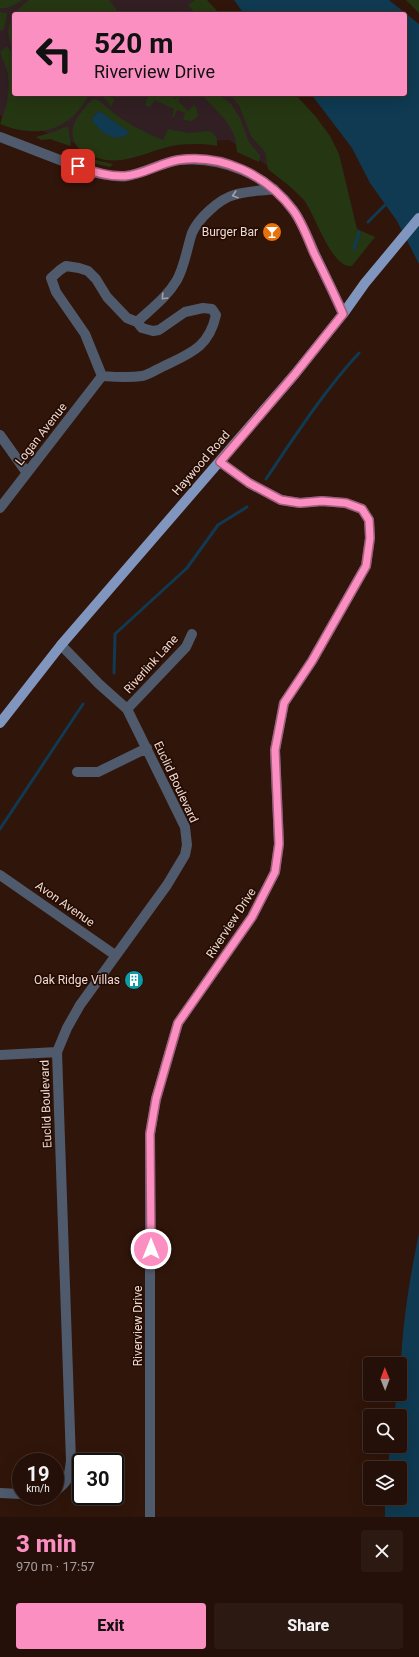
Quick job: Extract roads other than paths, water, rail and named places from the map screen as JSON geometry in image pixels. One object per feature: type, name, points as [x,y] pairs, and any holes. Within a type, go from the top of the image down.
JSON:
[{"type":"main road","name":"Haywood Road","points":[[0,723],[61,645],[295,374],[343,314],[365,283],[419,218]]},
{"type":"street","points":[[0,137],[91,172],[107,175],[127,176],[177,161],[195,159],[229,164],[249,173],[274,189],[294,211],[343,314]]},
{"type":"street","points":[[137,322],[166,296],[178,278],[193,232],[202,217],[233,195],[274,189]]},
{"type":"street","points":[[66,266],[88,271],[96,279],[107,297],[126,318],[137,322],[142,328],[153,331],[159,330],[185,312],[203,308],[212,309],[216,315],[208,337],[195,351],[144,376],[102,376],[85,334],[56,292],[51,278],[66,266]]},
{"type":"street","name":"Logan Avenue","points":[[0,508],[102,376]]},
{"type":"street","points":[[0,435],[27,474]]},
{"type":"street","name":"Riverview Drive","points":[[150,1517],[150,1134],[156,1099],[178,1023],[252,917],[275,872],[279,844],[275,750],[284,703],[312,661],[366,566],[370,538],[369,520],[362,509],[346,503],[322,501],[300,503],[281,500],[249,483],[220,462]]},
{"type":"street","name":"Riverlink Lane","points":[[127,709],[186,647],[192,634]]},
{"type":"street","name":"Euclid Boulevard","points":[[61,645],[99,684],[127,709],[185,827],[187,845],[185,855],[167,885],[80,1005],[67,1028],[58,1052],[72,1461],[69,1477],[64,1484]]},
{"type":"street","points":[[77,772],[98,772],[147,748]]},
{"type":"street","name":"Avon Avenue","points":[[0,875],[115,955]]},
{"type":"street","points":[[0,1055],[58,1052]]},
{"type":"street","points":[[0,1494],[12,1494]]},
{"type":"water","points":[[234,0],[389,0],[404,12],[243,12]]},
{"type":"water","points":[[407,14],[419,24],[419,264],[397,221],[370,183],[352,148],[313,96],[407,96]]},
{"type":"water","points":[[99,111],[129,132],[120,138],[103,132],[94,123],[92,118]]},
{"type":"water","points":[[419,1233],[419,1517],[385,1517],[385,1505],[407,1505],[407,1461],[389,1461],[389,1453],[407,1453],[407,1409],[395,1409],[396,1401],[407,1401],[407,1357],[401,1357],[411,1272]]},
{"type":"waterway","points":[[368,222],[388,202]]},
{"type":"waterway","points":[[354,249],[359,232]]},
{"type":"waterway","points":[[266,479],[322,398],[359,353]]},
{"type":"waterway","points":[[114,673],[115,634],[187,568],[218,525],[247,507]]},
{"type":"waterway","points":[[0,829],[83,704]]},
{"type":"place","name":"Burger Bar","points":[[272,232]]},
{"type":"place","name":"Oak Ridge Villas","points":[[134,980]]}]
